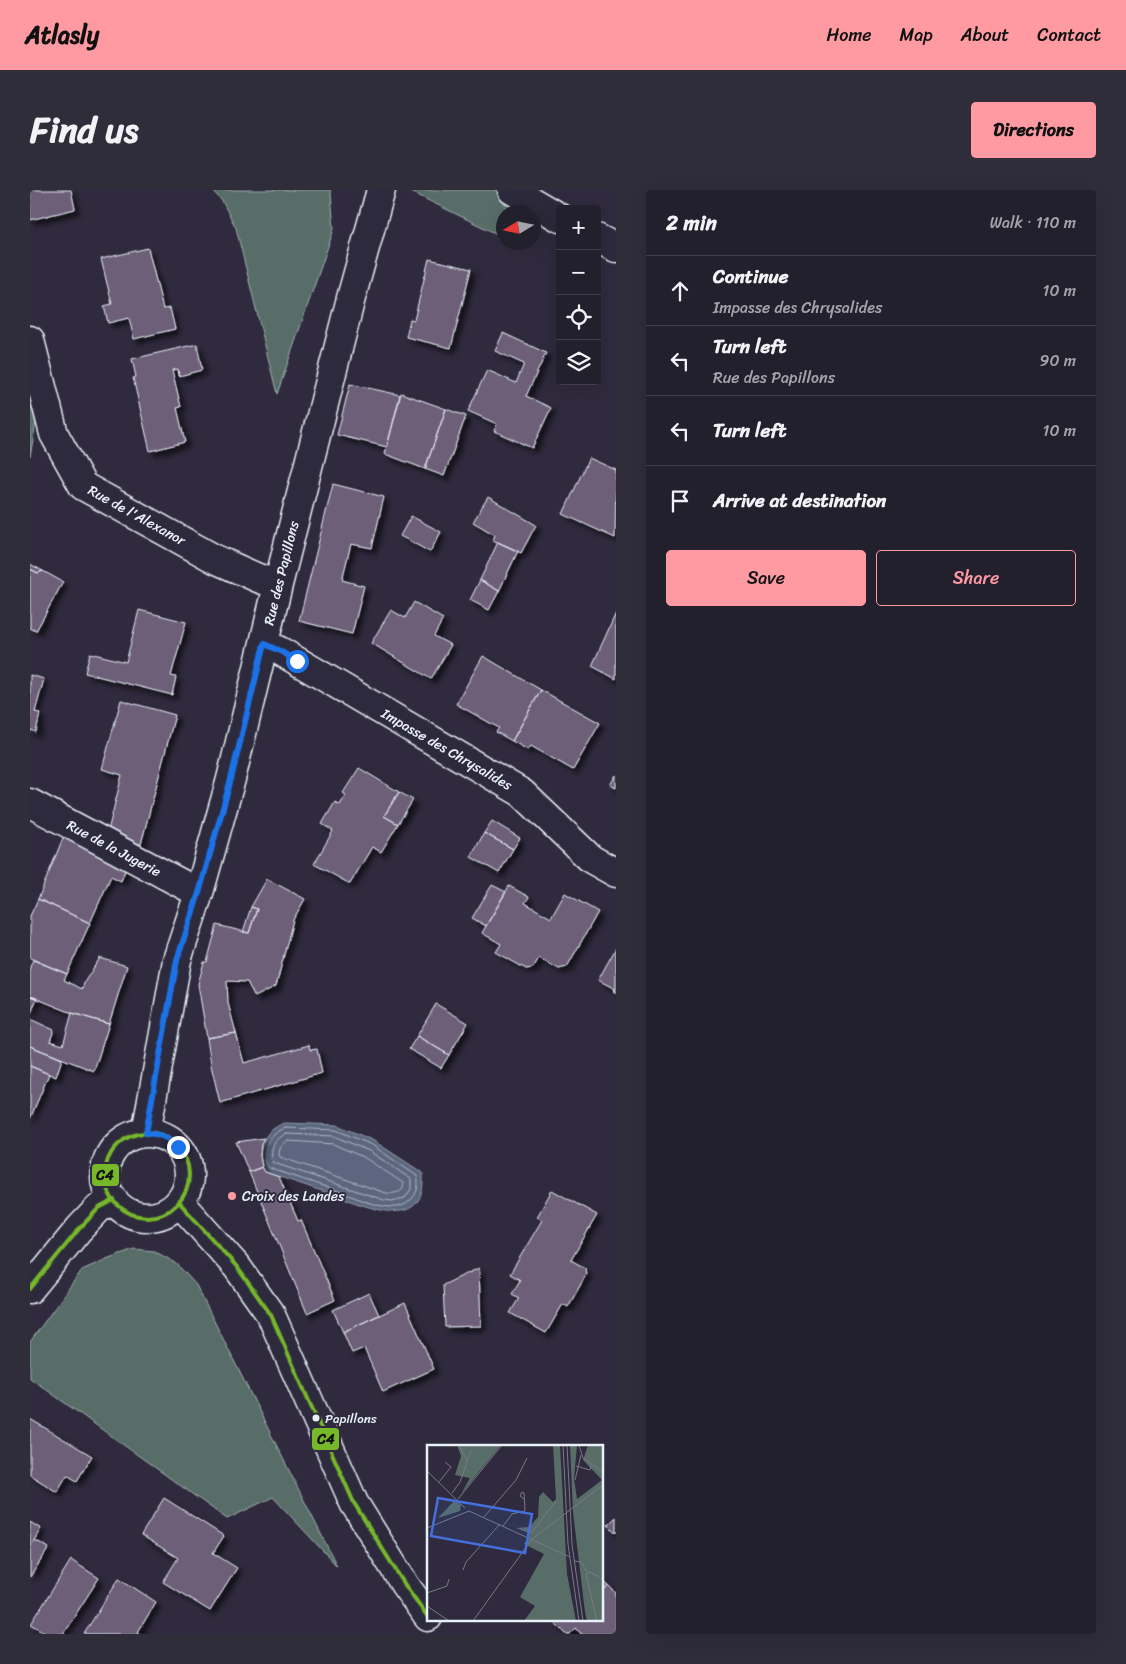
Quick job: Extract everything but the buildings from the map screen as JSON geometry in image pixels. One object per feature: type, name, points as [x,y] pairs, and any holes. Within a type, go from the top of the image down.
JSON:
[{"type":"street","name":"Rue des Papillons","points":[[146,1133],[177,960],[199,893],[231,779],[351,298],[381,190]]},
{"type":"street","points":[[512,190],[556,216]]},
{"type":"street","points":[[601,240],[616,248]]},
{"type":"street","name":"Rue de l'Alexanor","points":[[30,340],[54,434],[83,486],[215,559],[278,585]]},
{"type":"street","name":"Impasse des Chrysalides","points":[[264,644],[280,651],[522,793],[591,858],[616,873]]},
{"type":"street","name":"Rue de la Jugerie","points":[[30,803],[199,893]]},
{"type":"street","points":[[146,1133],[159,1134],[172,1141],[181,1150],[188,1163],[189,1177],[186,1190],[179,1202],[170,1210],[146,1217],[134,1215],[123,1209],[114,1200],[107,1189],[105,1176],[107,1163],[113,1151],[121,1142],[132,1135],[146,1133]]},
{"type":"street","points":[[30,1289],[79,1229],[99,1208],[114,1200]]},
{"type":"street","points":[[179,1202],[237,1267],[271,1315],[354,1503],[405,1585],[427,1616]]},
{"type":"street","points":[[433,1622],[442,1634]]},
{"type":"green space","points":[[212,190],[330,190],[334,229],[277,394],[236,228],[222,201]]},
{"type":"green space","points":[[407,190],[512,190],[507,205],[496,205],[496,234]]},
{"type":"green space","points":[[30,395],[36,422],[30,457]]},
{"type":"green space","points":[[134,1249],[154,1251],[176,1263],[196,1285],[337,1566],[273,1497],[227,1519],[30,1378],[30,1342],[82,1270]]},
{"type":"water","points":[[285,1123],[337,1125],[374,1141],[423,1173],[422,1192],[415,1204],[405,1210],[392,1211],[362,1205],[265,1172],[260,1156],[263,1142],[271,1131]]},
{"type":"transit line","name":"C4","points":[[147,1133],[163,1136],[177,1145],[186,1159],[189,1175],[186,1191],[177,1205],[163,1214],[147,1217],[131,1214],[117,1205],[108,1191],[105,1175],[108,1159],[117,1145],[131,1136],[147,1133]]},
{"type":"transit line","name":"C4","points":[[30,1289],[79,1229],[99,1208],[114,1200]]},
{"type":"transit line","name":"C4","points":[[179,1202],[237,1267],[271,1315],[354,1503],[405,1585],[427,1616]]},
{"type":"place","name":"Croix des Landes","points":[[232,1196]]},
{"type":"place","name":"Papillons","points":[[316,1418]]},
{"type":"route","points":[[178,1147],[172,1141],[159,1134],[146,1133],[177,960],[199,893],[231,779],[264,644],[297,661]]}]
